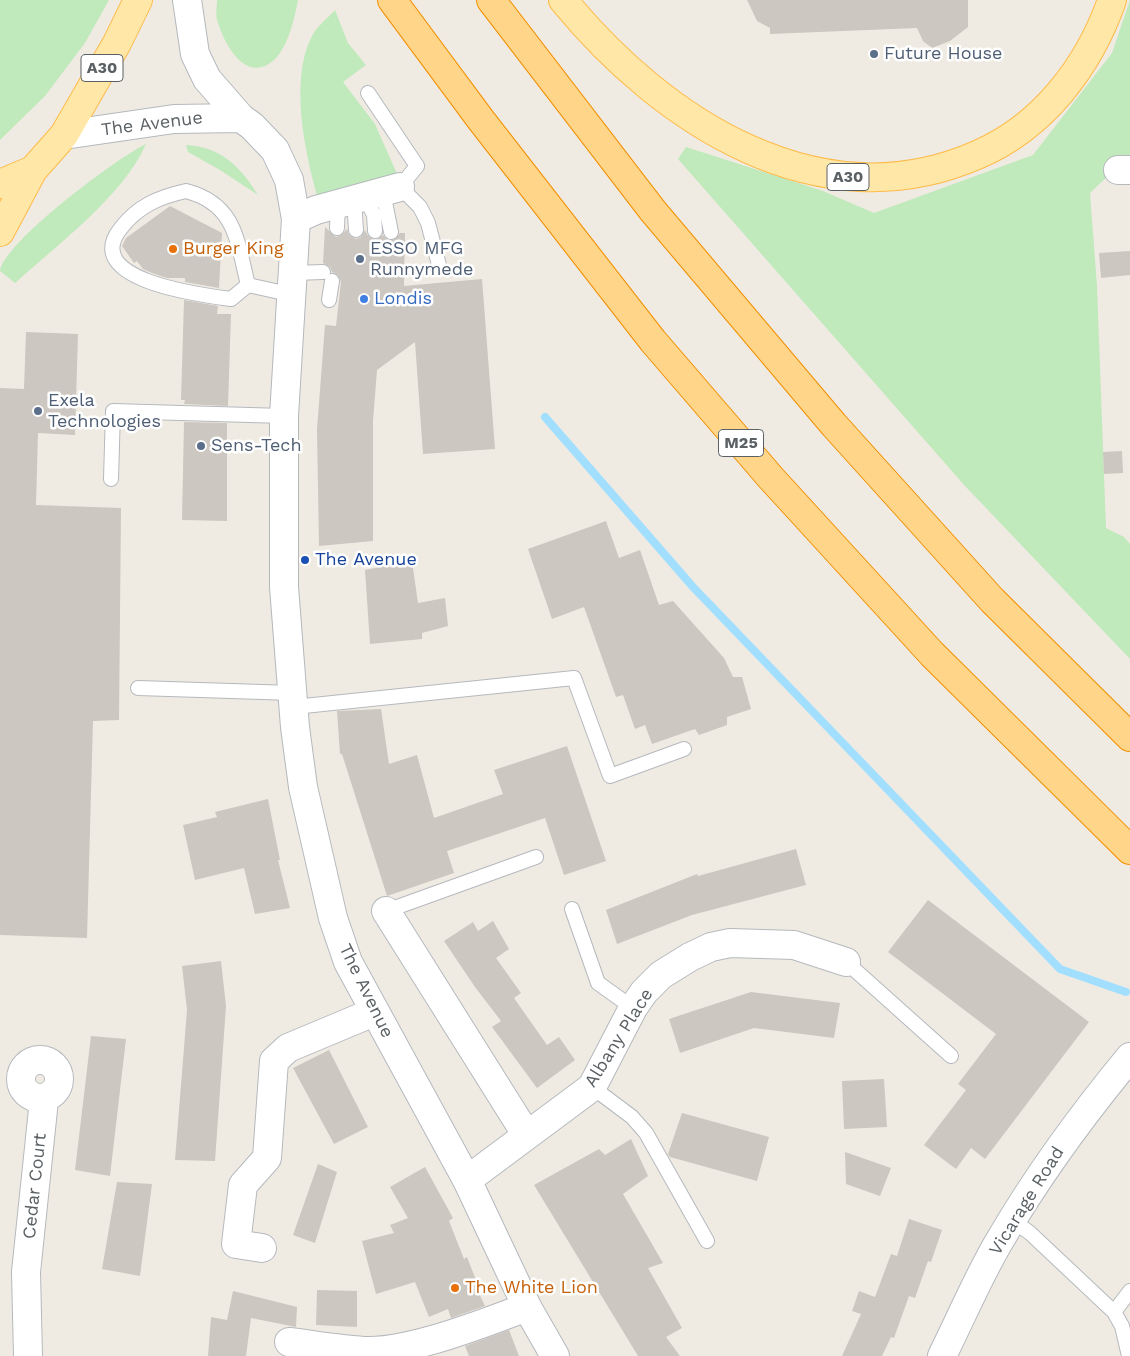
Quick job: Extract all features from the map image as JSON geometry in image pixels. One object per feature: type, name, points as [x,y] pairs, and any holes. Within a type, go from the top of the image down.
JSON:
[{"type":"highway","name":"M25","points":[[392,0],[481,120],[653,341],[759,464],[932,654],[1130,850]]},
{"type":"highway","points":[[491,0],[653,211],[834,425],[992,600],[1130,737]]},
{"type":"main road","name":"A30","points":[[0,232],[33,170],[64,135],[117,43],[138,0]]},
{"type":"main road","name":"The Avenue","points":[[187,0],[195,54],[200,65],[207,79],[241,118],[252,126],[275,150],[289,180],[296,219],[284,416],[284,588],[293,700],[303,786],[333,918],[348,962],[467,1180],[527,1307],[555,1356]]},
{"type":"main road","name":"A30","points":[[563,0],[611,51],[640,78],[694,120],[756,153],[797,167],[835,176],[864,179],[895,178],[931,172],[993,148],[1017,133],[1050,104],[1076,74],[1099,35],[1112,0]]},
{"type":"main road","name":"The Avenue","points":[[64,135],[174,118],[241,118]]},
{"type":"main road","name":"A30","points":[[0,184],[33,170]]},
{"type":"main road","points":[[296,219],[363,201]]},
{"type":"main road","points":[[386,911],[526,1134]]},
{"type":"main road","name":"Albany Place","points":[[467,1180],[526,1134],[592,1087],[633,1008],[660,975],[690,957],[711,947],[730,943],[794,946],[846,962]]},
{"type":"main road","points":[[262,1248],[236,1244],[243,1184],[267,1158],[274,1061],[288,1048],[374,1012]]},
{"type":"main road","name":"Vicarage Road","points":[[942,1356],[999,1242],[1045,1167],[1086,1111],[1130,1057]]},
{"type":"main road","name":"Cedar Court","points":[[28,1356],[26,1272],[44,1100]]},
{"type":"main road","points":[[289,1342],[370,1351],[405,1346],[451,1334],[527,1307]]},
{"type":"lane","points":[[356,230],[363,201],[417,166],[368,92]]},
{"type":"lane","points":[[248,285],[235,233],[226,214],[201,195],[186,191],[159,198],[129,217],[112,238],[113,255],[126,270],[157,285],[181,292],[231,299],[248,285],[293,284],[327,277],[329,300]]},
{"type":"lane","points":[[363,201],[374,215],[376,231]]},
{"type":"lane","points":[[363,201],[391,232]]},
{"type":"lane","points":[[363,201],[420,207],[428,223],[439,265]]},
{"type":"lane","points":[[111,479],[113,411],[284,416]]},
{"type":"lane","points":[[138,688],[293,700],[574,678],[610,776],[684,749]]},
{"type":"lane","points":[[386,911],[536,857]]},
{"type":"lane","points":[[572,909],[598,983],[633,1008]]},
{"type":"lane","points":[[846,962],[951,1056]]},
{"type":"lane","points":[[592,1087],[632,1116],[646,1133],[706,1241]]},
{"type":"lane","points":[[1012,1220],[1030,1233],[1114,1312],[1122,1326],[1129,1356]]},
{"type":"lane","points":[[1114,1312],[1130,1291]]},
{"type":"green space","points":[[0,0],[109,0],[85,43],[45,96],[0,140]]},
{"type":"green space","points":[[217,0],[298,0],[285,45],[274,60],[258,68],[250,67],[235,56],[217,21]]},
{"type":"green space","points":[[1130,0],[1130,155],[1090,193],[1097,286],[1106,528],[1124,537],[1130,544],[1130,659],[965,486],[678,159],[686,147],[823,191],[874,213],[1033,155],[1112,53]]},
{"type":"green space","points":[[335,10],[348,43],[366,65],[343,82],[375,124],[397,174],[318,199],[304,139],[300,95],[301,74],[305,54],[314,32]]},
{"type":"green space","points":[[146,144],[136,163],[106,200],[69,236],[15,283],[0,271],[6,258],[41,222],[89,182]]},
{"type":"green space","points":[[186,145],[209,150],[228,160],[244,175],[258,195],[188,152]]},
{"type":"building","points":[[747,0],[968,0],[968,27],[950,41],[932,48],[923,41],[917,28],[770,34],[770,28],[757,21]]},
{"type":"building","name":"Burger King","points":[[170,206],[222,233],[219,288],[185,282],[185,278],[167,278],[152,273],[143,269],[137,261],[134,263],[122,246],[126,238]]},
{"type":"building","points":[[325,227],[336,237],[347,229],[349,235],[356,239],[361,237],[365,230],[368,236],[375,240],[383,235],[388,240],[393,240],[400,233],[405,233],[404,286],[482,279],[495,449],[423,454],[415,342],[377,370],[373,421],[373,541],[319,546],[317,429],[325,325],[336,326],[341,282],[338,275],[323,263]]},
{"type":"building","points":[[1130,251],[1130,275],[1101,278],[1099,253]]},
{"type":"building","points":[[184,300],[218,306],[217,314],[231,314],[228,406],[184,404],[185,400],[181,400]]},
{"type":"building","points":[[26,332],[78,334],[75,435],[38,433],[36,505],[121,508],[119,720],[93,721],[87,938],[0,935],[0,388],[24,389]]},
{"type":"building","points":[[184,422],[227,423],[227,521],[182,520]]},
{"type":"building","points":[[1122,451],[1123,473],[1104,474],[1103,452]]},
{"type":"building","points":[[606,521],[619,558],[640,550],[659,605],[673,601],[724,658],[733,677],[742,677],[751,709],[727,717],[727,725],[699,735],[695,729],[652,744],[645,725],[635,729],[623,695],[616,697],[584,607],[552,619],[528,549]]},
{"type":"building","points":[[412,561],[418,603],[445,598],[448,626],[422,633],[422,639],[370,644],[365,570]]},
{"type":"building","points":[[381,709],[389,764],[417,755],[434,818],[503,794],[494,770],[567,746],[606,861],[564,875],[545,818],[447,851],[454,873],[387,896],[342,754],[340,754],[337,711]]},
{"type":"building","points":[[268,799],[280,860],[278,860],[290,908],[255,914],[244,868],[195,880],[183,825],[217,817],[215,812]]},
{"type":"building","points":[[796,849],[806,885],[692,915],[617,944],[606,910],[697,874],[698,876]]},
{"type":"building","points":[[928,900],[1089,1022],[985,1159],[971,1148],[956,1169],[924,1145],[966,1090],[958,1084],[996,1034],[888,952]]},
{"type":"building","points":[[493,921],[509,949],[496,958],[521,993],[514,998],[547,1045],[559,1037],[575,1060],[537,1088],[492,1027],[501,1021],[444,941],[473,922],[478,931]]},
{"type":"building","points":[[221,961],[226,1006],[215,1161],[175,1160],[187,1010],[182,966]]},
{"type":"building","points":[[751,992],[840,1003],[834,1038],[754,1028],[680,1053],[669,1019]]},
{"type":"building","points":[[91,1036],[126,1039],[110,1176],[75,1170]]},
{"type":"building","points":[[329,1050],[368,1127],[334,1144],[293,1068]]},
{"type":"building","points":[[884,1079],[887,1127],[844,1129],[842,1081]]},
{"type":"building","points":[[682,1113],[769,1137],[757,1181],[670,1157],[668,1154]]},
{"type":"building","points":[[631,1139],[648,1176],[623,1194],[663,1263],[648,1268],[682,1328],[666,1337],[680,1356],[638,1356],[534,1185],[599,1149],[605,1155]]},
{"type":"building","points":[[845,1152],[891,1168],[880,1196],[846,1184]]},
{"type":"building","points":[[318,1164],[337,1172],[315,1243],[293,1235]]},
{"type":"building","points":[[425,1167],[453,1218],[449,1221],[464,1259],[467,1257],[476,1280],[473,1281],[485,1306],[451,1318],[448,1309],[429,1317],[415,1282],[376,1294],[362,1241],[394,1233],[390,1225],[408,1218],[390,1187]]},
{"type":"building","points":[[117,1182],[152,1184],[140,1276],[102,1269]]},
{"type":"building","points":[[909,1219],[942,1230],[931,1262],[928,1261],[915,1298],[909,1296],[894,1338],[891,1337],[882,1356],[842,1356],[861,1314],[852,1311],[859,1291],[875,1297],[891,1254],[897,1256]]},
{"type":"building","points":[[317,1290],[357,1291],[357,1327],[316,1325]]},
{"type":"building","points":[[233,1291],[297,1307],[296,1327],[251,1318],[246,1356],[208,1356],[211,1317],[227,1320]]},
{"type":"building","points":[[509,1330],[519,1356],[469,1356],[465,1346]]},
{"type":"waterway","points":[[545,417],[693,587],[1060,969],[1126,992]]},
{"type":"place","name":"Future House","points":[[874,54]]},
{"type":"place","name":"Burger King","points":[[173,249]]},
{"type":"place","name":"ESSO MFG Runnymede","points":[[360,259]]},
{"type":"place","name":"Londis","points":[[364,299]]},
{"type":"place","name":"Exela Technologies","points":[[38,411]]},
{"type":"place","name":"Sens-Tech","points":[[201,446]]},
{"type":"place","name":"The Avenue","points":[[305,560]]},
{"type":"place","name":"The White Lion","points":[[455,1288]]}]
